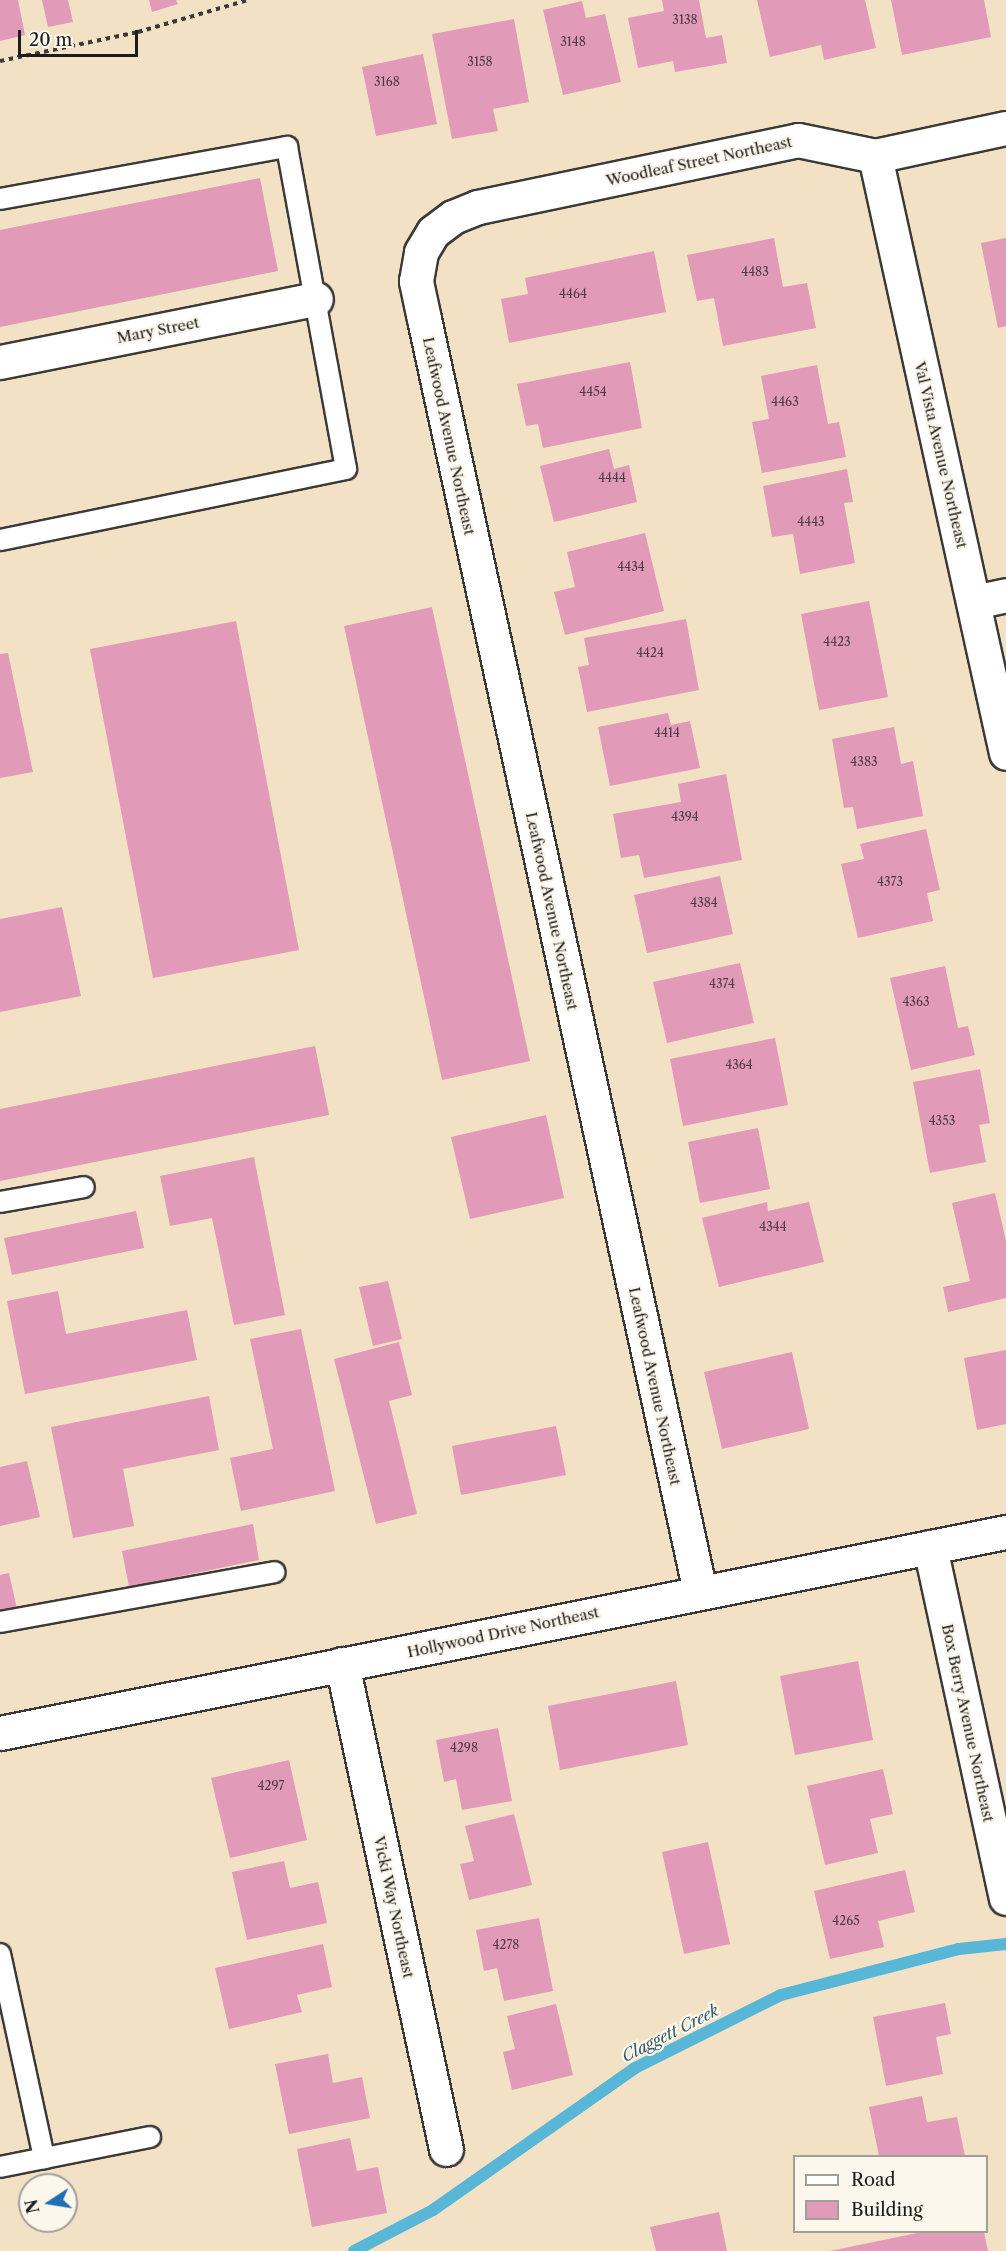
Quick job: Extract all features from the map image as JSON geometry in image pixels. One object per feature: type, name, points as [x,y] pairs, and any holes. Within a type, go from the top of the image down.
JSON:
[{"type":"street","name":"Woodleaf Street Northeast","points":[[433,232],[453,217],[478,207],[798,140],[875,156],[1006,128]]},
{"type":"street","name":"Val Vista Avenue Northeast","points":[[875,156],[1006,753]]},
{"type":"street","name":"Leafwood Avenue Northeast","points":[[433,232],[421,252],[416,281],[700,1592]]},
{"type":"street","name":"Mary Street","points":[[0,362],[316,298]]},
{"type":"street","points":[[974,602],[1006,596]]},
{"type":"street","name":"Hollywood Drive Northeast","points":[[0,1733],[1006,1532]]},
{"type":"street","name":"Box Berry Avenue Northeast","points":[[930,1547],[1006,1898]]},
{"type":"street","name":"Vicki Way Northeast","points":[[342,1664],[446,2149]]},
{"type":"lane","points":[[0,199],[287,147],[346,469],[0,540]]},
{"type":"lane","points":[[0,1202],[84,1187]]},
{"type":"lane","points":[[0,1622],[274,1572]]},
{"type":"lane","points":[[0,1954],[44,2158]]},
{"type":"lane","points":[[0,2167],[150,2137]]},
{"type":"path","points":[[0,62],[138,32],[248,0]]},
{"type":"building","points":[[0,0],[18,0],[25,35],[0,41]]},
{"type":"building","points":[[42,0],[68,0],[73,22],[48,27]]},
{"type":"building","points":[[149,0],[176,0],[178,4],[152,12]]},
{"type":"building","points":[[662,0],[699,0],[706,38],[722,35],[727,63],[675,72],[673,61],[638,68],[628,18],[664,11]]},
{"type":"building","points":[[757,0],[865,0],[876,48],[824,60],[821,45],[770,57]]},
{"type":"building","points":[[891,0],[984,0],[991,37],[902,55]]},
{"type":"building","points":[[582,1],[586,18],[605,14],[621,82],[563,95],[543,10]]},
{"type":"building","points":[[514,19],[529,102],[493,109],[498,131],[452,139],[432,34]]},
{"type":"building","points":[[423,54],[437,124],[376,136],[362,67]]},
{"type":"building","points":[[260,178],[278,271],[0,327],[0,230]]},
{"type":"building","points":[[774,238],[783,287],[807,283],[816,328],[723,346],[714,298],[697,301],[687,255]]},
{"type":"building","points":[[1006,238],[1006,326],[998,328],[981,243]]},
{"type":"building","points":[[654,251],[666,312],[509,343],[501,299],[528,294],[525,278]]},
{"type":"building","points":[[630,362],[642,428],[543,448],[538,424],[526,426],[517,384]]},
{"type":"building","points":[[817,365],[828,424],[839,422],[846,457],[762,473],[752,422],[769,419],[761,376]]},
{"type":"building","points":[[609,449],[614,469],[629,465],[637,502],[554,522],[540,466]]},
{"type":"building","points":[[847,469],[853,502],[844,503],[855,563],[800,574],[793,534],[772,537],[763,486]]},
{"type":"building","points":[[645,533],[664,611],[565,635],[554,592],[575,587],[567,552]]},
{"type":"building","points":[[869,601],[888,697],[819,710],[801,614]]},
{"type":"building","points":[[432,607],[530,1061],[442,1080],[344,626]]},
{"type":"building","points":[[686,619],[699,690],[587,712],[578,667],[589,665],[584,638]]},
{"type":"building","points":[[236,621],[299,950],[153,978],[90,649]]},
{"type":"building","points":[[8,653],[33,772],[0,778],[0,654]]},
{"type":"building","points":[[668,713],[671,725],[690,721],[700,768],[610,786],[598,727]]},
{"type":"building","points":[[894,727],[901,764],[913,761],[923,816],[857,829],[853,807],[844,808],[832,739]]},
{"type":"building","points":[[726,774],[742,860],[644,878],[639,855],[621,858],[613,814],[681,802],[678,784]]},
{"type":"building","points":[[926,829],[940,890],[927,893],[933,921],[858,938],[841,864],[864,859],[860,844]]},
{"type":"building","points":[[720,876],[733,934],[647,953],[634,895]]},
{"type":"building","points":[[62,907],[81,996],[0,1012],[0,919]]},
{"type":"building","points":[[740,963],[754,1023],[667,1043],[653,982]]},
{"type":"building","points":[[945,966],[958,1028],[968,1026],[975,1055],[911,1070],[890,978]]},
{"type":"building","points":[[775,1038],[788,1105],[683,1126],[670,1059]]},
{"type":"building","points":[[315,1046],[329,1115],[0,1181],[0,1109]]},
{"type":"building","points":[[980,1069],[990,1123],[979,1125],[986,1162],[930,1173],[913,1082]]},
{"type":"building","points":[[546,1115],[564,1198],[470,1219],[451,1137]]},
{"type":"building","points":[[758,1128],[770,1189],[700,1203],[688,1142]]},
{"type":"building","points":[[254,1157],[285,1315],[234,1325],[212,1218],[170,1226],[160,1176]]},
{"type":"building","points":[[995,1193],[1006,1241],[1006,1298],[948,1312],[943,1287],[970,1281],[952,1203]]},
{"type":"building","points":[[767,1202],[768,1211],[809,1202],[824,1262],[719,1287],[702,1218]]},
{"type":"building","points":[[136,1211],[144,1248],[12,1275],[4,1238]]},
{"type":"building","points":[[388,1281],[402,1339],[373,1346],[359,1287]]},
{"type":"building","points":[[58,1291],[66,1334],[187,1310],[197,1360],[25,1394],[7,1301]]},
{"type":"building","points":[[301,1329],[335,1491],[241,1511],[230,1458],[273,1449],[250,1339]]},
{"type":"building","points":[[399,1342],[412,1395],[389,1401],[417,1514],[376,1524],[334,1359]]},
{"type":"building","points":[[1006,1350],[1006,1424],[977,1430],[964,1358]]},
{"type":"building","points":[[792,1352],[809,1429],[722,1449],[704,1372]]},
{"type":"building","points":[[209,1396],[219,1450],[123,1469],[134,1526],[73,1538],[51,1427]]},
{"type":"building","points":[[556,1426],[566,1475],[461,1495],[452,1446]]},
{"type":"building","points":[[27,1461],[40,1517],[0,1526],[0,1467]]},
{"type":"building","points":[[253,1524],[259,1560],[129,1587],[122,1551]]},
{"type":"building","points":[[9,1573],[17,1609],[0,1613],[0,1575]]},
{"type":"building","points":[[858,1661],[873,1740],[795,1755],[780,1676]]},
{"type":"building","points":[[676,1681],[688,1745],[560,1770],[548,1706]]},
{"type":"building","points":[[498,1728],[512,1801],[462,1810],[456,1779],[444,1782],[436,1740]]},
{"type":"building","points":[[289,1760],[307,1840],[230,1858],[211,1778]]},
{"type":"building","points":[[883,1769],[893,1814],[870,1819],[878,1853],[825,1865],[807,1786]]},
{"type":"building","points":[[514,1814],[532,1885],[469,1900],[460,1864],[474,1861],[465,1826]]},
{"type":"building","points":[[708,1842],[730,1944],[684,1954],[662,1852]]},
{"type":"building","points":[[284,1861],[290,1888],[318,1882],[327,1923],[247,1940],[232,1872]]},
{"type":"building","points":[[905,1870],[915,1912],[878,1921],[884,1947],[830,1959],[814,1891]]},
{"type":"building","points":[[539,1918],[553,1991],[504,2001],[497,1968],[484,1971],[476,1930]]},
{"type":"building","points":[[323,1944],[332,1987],[297,1995],[302,2012],[229,2029],[215,1968]]},
{"type":"building","points":[[945,2003],[951,2034],[936,2037],[943,2074],[886,2086],[873,2017]]},
{"type":"building","points":[[556,2004],[573,2075],[512,2090],[503,2052],[515,2049],[507,2016]]},
{"type":"building","points":[[328,2054],[333,2083],[362,2077],[370,2118],[289,2134],[275,2064]]},
{"type":"building","points":[[922,2096],[927,2122],[957,2117],[965,2155],[879,2155],[869,2107]]},
{"type":"building","points":[[350,2138],[357,2171],[378,2167],[387,2213],[312,2227],[297,2149]]},
{"type":"building","points":[[719,2212],[727,2251],[656,2251],[650,2227]]},
{"type":"building","points":[[917,2233],[984,2233],[988,2251],[830,2251]]},
{"type":"waterway","name":"Claggett Creek","points":[[354,2251],[433,2210],[635,2068],[781,1995],[959,1949],[1006,1944]]}]
